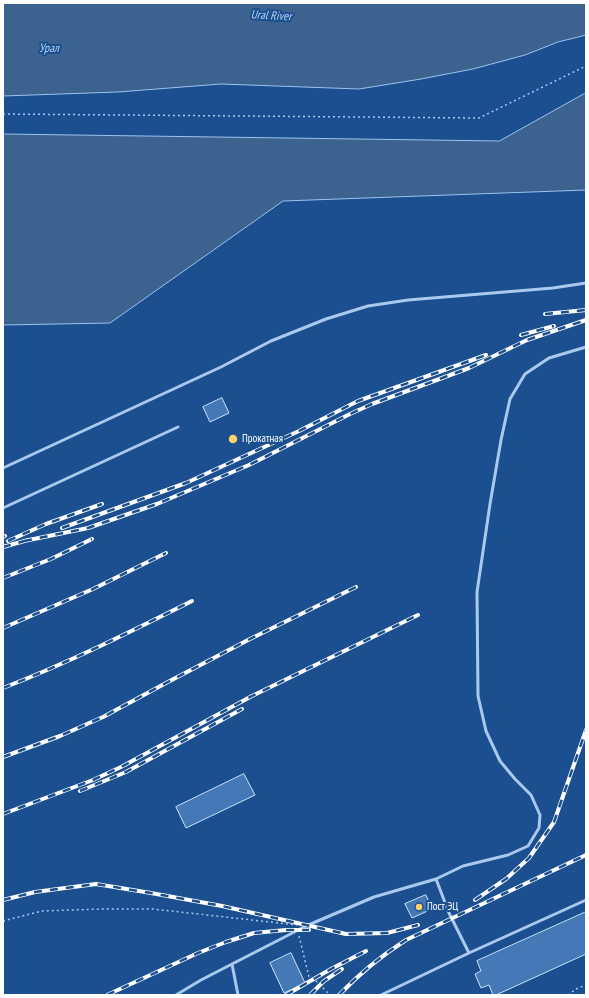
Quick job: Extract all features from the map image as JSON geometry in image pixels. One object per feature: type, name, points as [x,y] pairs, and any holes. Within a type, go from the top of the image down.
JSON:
[{"type":"lane","points":[[3,468],[221,367],[271,341],[326,319],[368,306],[408,300],[553,288],[586,283]]},
{"type":"lane","points":[[176,995],[306,926],[374,897],[436,879],[463,866],[508,855],[528,846],[539,828],[540,815],[531,795],[500,761],[486,731],[478,696],[477,592],[491,497],[510,399],[525,374],[549,358],[586,347]]},
{"type":"lane","points":[[3,508],[178,427]]},
{"type":"lane","points":[[436,879],[449,913],[469,953]]},
{"type":"lane","points":[[381,995],[586,900]]},
{"type":"lane","points":[[232,964],[238,995]]},
{"type":"path","points":[[3,114],[479,118],[586,66]]},
{"type":"path","points":[[3,921],[42,912],[103,909],[153,909],[306,926]]},
{"type":"path","points":[[298,932],[309,977],[316,981],[330,995]]},
{"type":"path","points":[[568,995],[586,985]]},
{"type":"water","name":"Урал","points":[[3,3],[586,3],[586,35],[558,42],[525,55],[473,69],[359,89],[221,84],[118,92],[3,96]]},
{"type":"water","points":[[586,93],[586,190],[283,201],[110,323],[3,325],[3,134],[499,141]]},
{"type":"building","points":[[222,398],[229,413],[210,422],[203,407]]},
{"type":"building","points":[[244,774],[255,795],[186,828],[176,807]]},
{"type":"building","name":"Пост ЭЦ","points":[[426,895],[432,909],[412,918],[405,904]]},
{"type":"building","points":[[586,912],[586,954],[496,995],[493,995],[489,985],[481,988],[475,974],[481,971],[477,961]]},
{"type":"building","points":[[291,953],[305,983],[284,993],[270,963]]},
{"type":"railway","points":[[545,314],[586,310]]},
{"type":"railway","points":[[24,541],[88,528],[157,504],[249,465],[372,404],[469,368],[527,340],[586,320]]},
{"type":"railway","points":[[521,335],[554,326]]},
{"type":"railway","points":[[62,528],[186,483],[299,431],[358,401],[486,355]]},
{"type":"railway","points":[[8,541],[46,524],[102,504]]},
{"type":"railway","points":[[3,578],[51,559],[92,539]]},
{"type":"railway","points":[[3,547],[28,540]]},
{"type":"railway","points":[[3,628],[93,589],[166,553]]},
{"type":"railway","points":[[3,757],[60,736],[103,717],[250,639],[356,587]]},
{"type":"railway","points":[[3,688],[75,658],[192,601]]},
{"type":"railway","points":[[3,814],[93,780],[121,767],[252,696],[418,615]]},
{"type":"railway","points":[[80,791],[126,772],[242,709]]},
{"type":"railway","points":[[475,900],[506,879],[529,858],[554,822],[586,730]]},
{"type":"railway","points":[[339,995],[354,980],[388,952],[406,940],[586,855]]},
{"type":"railway","points":[[3,900],[35,892],[96,884],[222,906],[346,934],[387,933],[418,925]]},
{"type":"railway","points":[[107,995],[198,953],[226,942],[254,933],[286,930],[309,930]]},
{"type":"railway","points":[[286,995],[366,951]]},
{"type":"railway","points":[[310,995],[324,981],[342,969]]},
{"type":"place","name":"Прокатная","points":[[233,439]]},
{"type":"place","name":"Пост ЭЦ","points":[[419,907]]},
{"type":"water label","name":"Ural River","points":[[271,16]]}]
